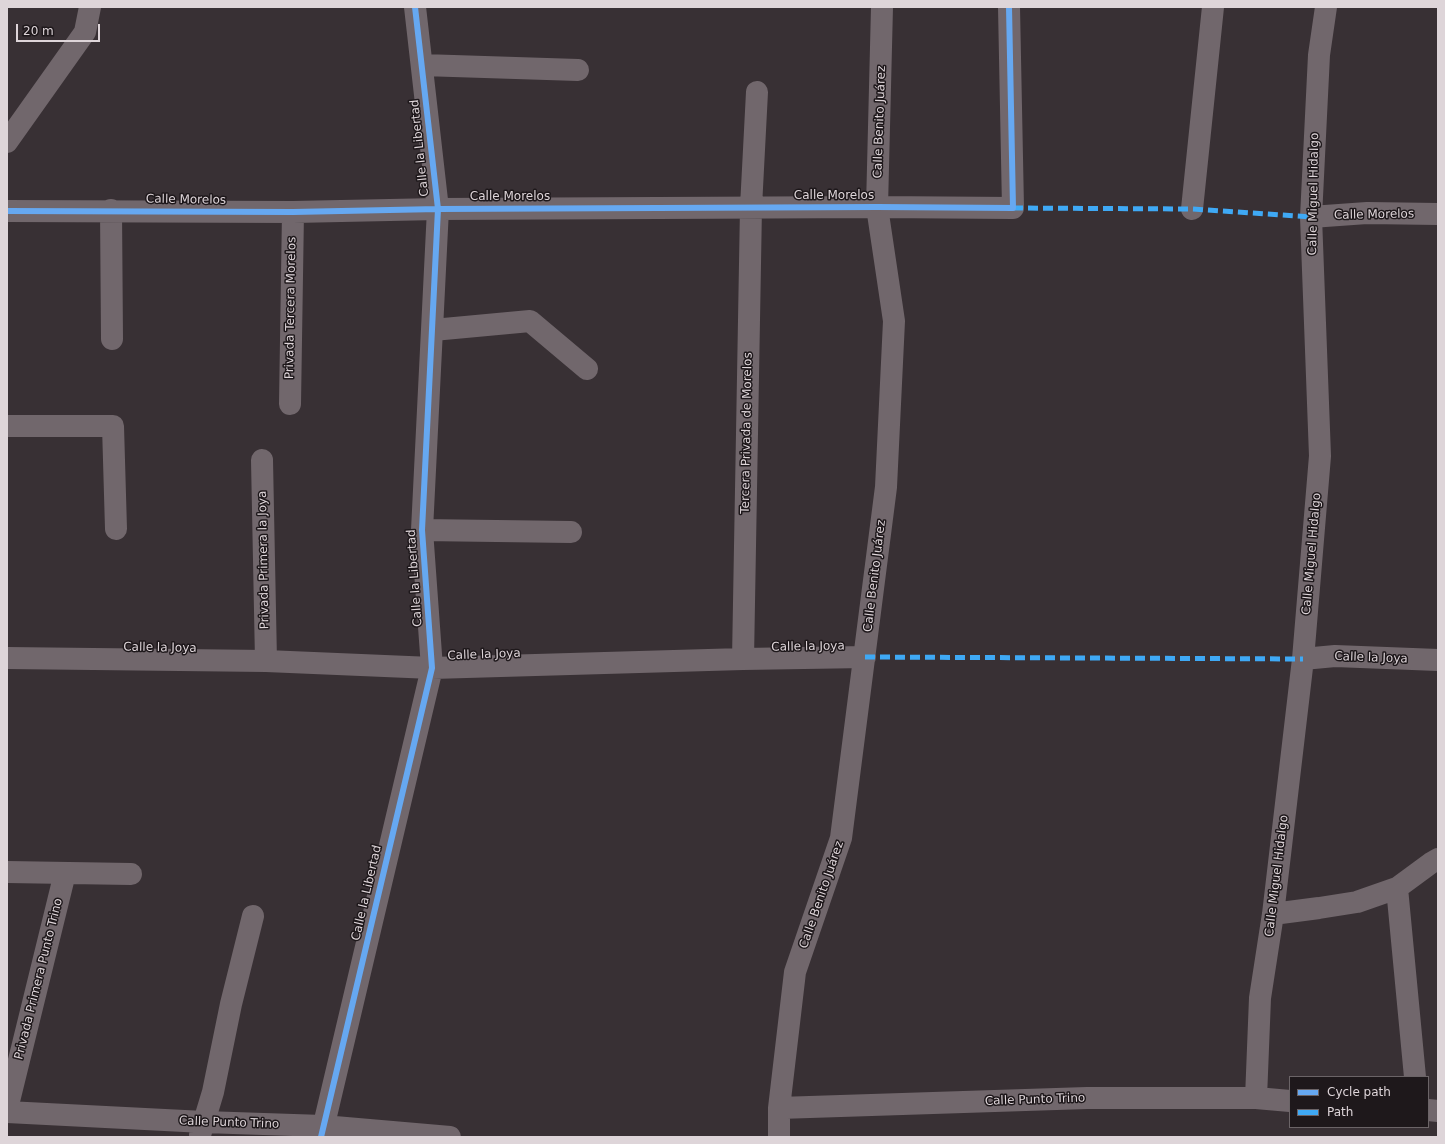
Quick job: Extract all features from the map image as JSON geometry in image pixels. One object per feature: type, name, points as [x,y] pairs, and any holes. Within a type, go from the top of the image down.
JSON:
[{"type":"street","points":[[7,142],[85,32],[90,7]]},
{"type":"street","name":"Calle la Libertad","points":[[322,1132],[432,668],[422,530],[438,209],[415,7]]},
{"type":"street","name":"Calle Benito Juárez","points":[[779,1137],[779,1108],[795,972],[841,838],[886,487],[894,321],[877,207],[882,7]]},
{"type":"street","name":"Calle Morelos","points":[[7,211],[111,210],[293,212],[438,209],[751,207],[1013,208],[1009,7]]},
{"type":"street","points":[[1192,209],[1213,7]]},
{"type":"street","name":"Calle Miguel Hidalgo","points":[[1256,1098],[1260,998],[1273,914],[1303,659],[1320,456],[1311,217],[1319,55],[1326,7]]},
{"type":"street","points":[[422,65],[578,70]]},
{"type":"street","name":"Tercera Privada de Morelos","points":[[743,659],[751,207],[758,92]]},
{"type":"street","points":[[111,210],[112,339]]},
{"type":"street","name":"Privada Tercera Morelos","points":[[290,404],[293,212]]},
{"type":"street","name":"Calle Morelos","points":[[1311,217],[1367,213],[1438,214]]},
{"type":"street","points":[[433,330],[530,321],[587,369]]},
{"type":"street","points":[[7,426],[113,426],[116,529]]},
{"type":"street","name":"Privada Primera la Joya","points":[[262,460],[266,661]]},
{"type":"street","points":[[422,530],[571,532]]},
{"type":"street","name":"Calle la Joya","points":[[1303,659],[1335,656],[1438,660]]},
{"type":"street","name":"Calle la Joya","points":[[7,658],[266,661],[432,668],[865,657]]},
{"type":"street","points":[[1273,914],[1357,902],[1397,888],[1438,859]]},
{"type":"street","points":[[7,872],[130,874]]},
{"type":"street","name":"Privada Primera Punto Trino","points":[[7,1110],[66,873]]},
{"type":"street","points":[[1397,888],[1415,1076]]},
{"type":"street","points":[[202,1130],[213,1092],[253,916]]},
{"type":"street","name":"Calle Punto Trino","points":[[779,1108],[1087,1098],[1256,1098],[1289,1101]]},
{"type":"street","name":"Calle Punto Trino","points":[[7,1110],[202,1130],[322,1132],[450,1137]]},
{"type":"marked path","points":[[1013,208],[1192,209],[1311,217]]},
{"type":"marked path","points":[[865,657],[1303,659]]},
{"type":"cycle path","points":[[321,1137],[432,668],[422,530],[438,209],[415,7]]},
{"type":"cycle path","points":[[7,211],[293,212],[438,209],[877,207],[1013,208],[1009,7]]}]
